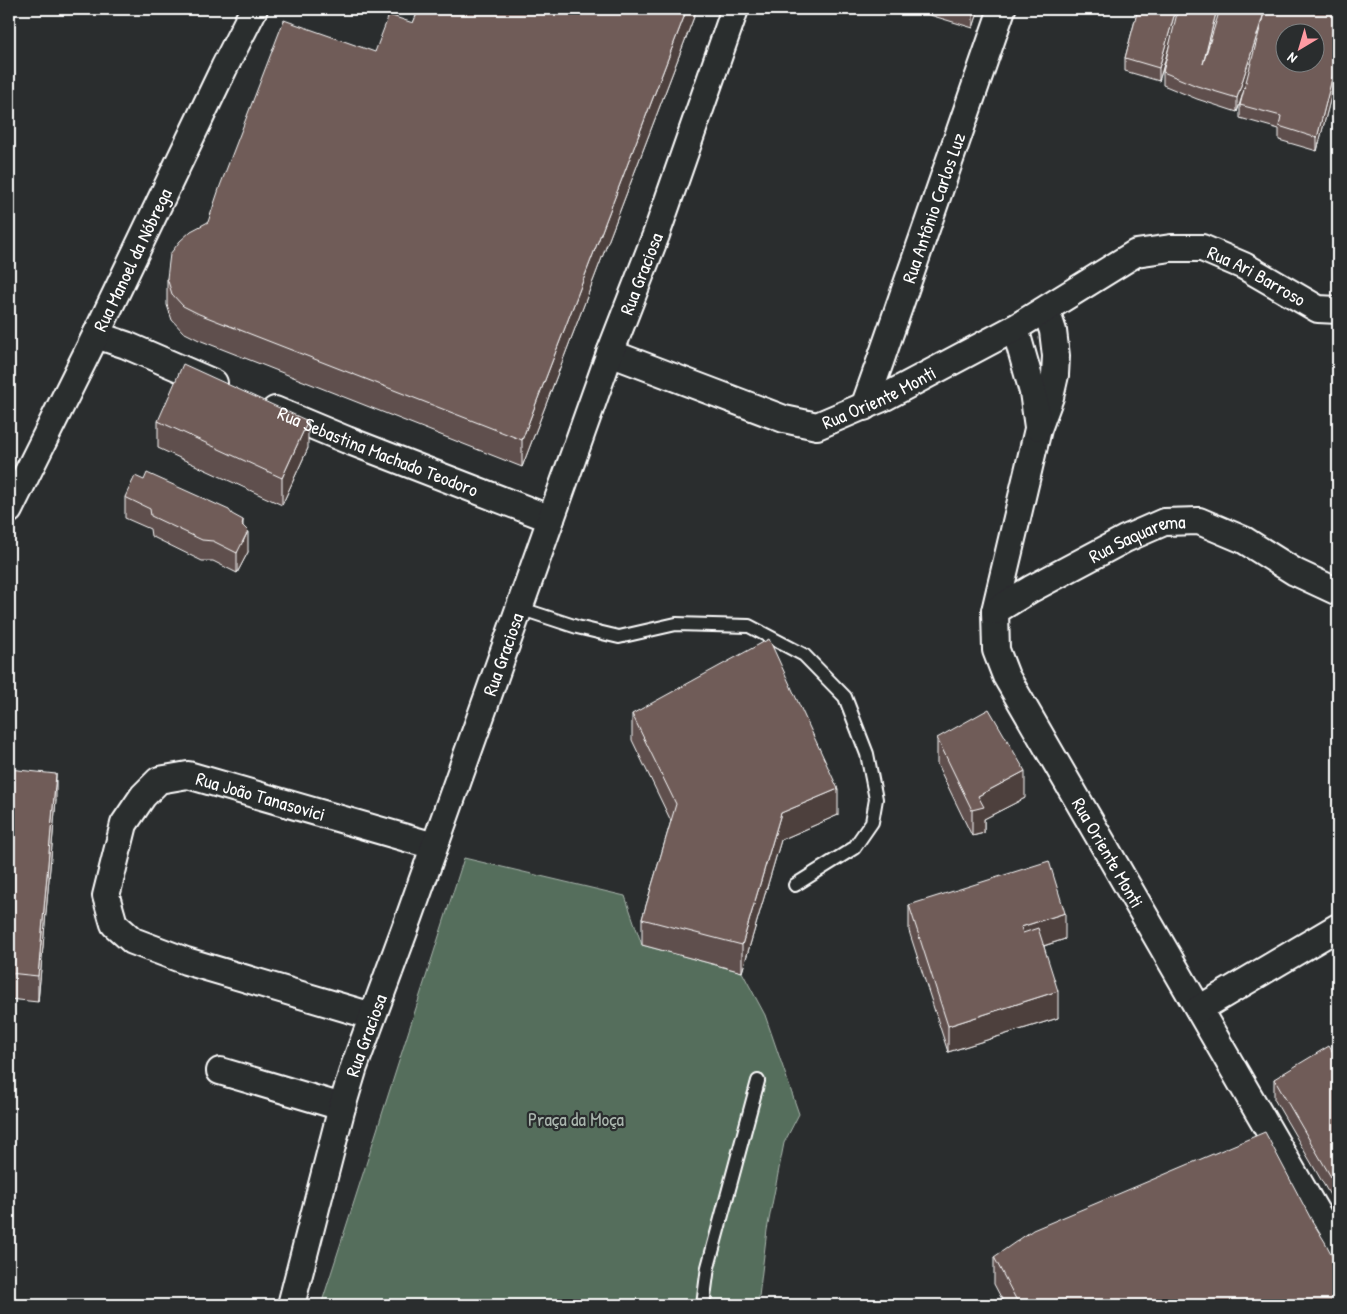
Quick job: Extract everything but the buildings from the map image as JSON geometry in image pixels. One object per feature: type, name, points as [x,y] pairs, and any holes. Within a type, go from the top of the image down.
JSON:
[{"type":"street","name":"Rua Manoel da Nóbrega","points":[[9,510],[96,336],[254,9]]},
{"type":"street","name":"Rua Graciosa","points":[[291,1305],[354,1067],[610,354],[656,235],[735,9]]},
{"type":"street","name":"Rua Antônio Carlos Luz","points":[[864,407],[1002,9]]},
{"type":"street","name":"Rua Ari Barroso","points":[[1015,328],[1136,253],[1171,248],[1202,248],[1244,266],[1318,308],[1338,310]]},
{"type":"street","name":"Rua Oriente Monti","points":[[1046,310],[1054,331],[1055,376],[1050,397],[1038,429],[995,611],[996,650],[1006,676],[1338,1250]]},
{"type":"street","name":"Rua Oriente Monti","points":[[610,354],[784,419],[817,426],[886,397],[1015,328],[1033,392],[1038,429]]},
{"type":"street","name":"Rua Sebastina Machado Teodoro","points":[[96,336],[126,345],[347,440],[551,519]]},
{"type":"street","name":"Rua Saquarema","points":[[995,611],[1056,575],[1125,539],[1164,522],[1199,521],[1244,540],[1295,572],[1338,592]]},
{"type":"street","name":"Rua João Tanasovici","points":[[372,1016],[186,961],[133,941],[114,924],[106,896],[124,824],[143,796],[159,780],[188,774],[434,846]]},
{"type":"street","points":[[1198,1009],[1338,927]]},
{"type":"street","points":[[220,1071],[342,1107]]},
{"type":"lane","points":[[520,608],[577,627],[619,637],[676,624],[749,626],[804,655],[846,697],[867,754],[876,799],[872,822],[854,848],[795,885]]},
{"type":"lane","points":[[703,1305],[708,1267],[758,1082]]},
{"type":"green space","name":"Praça da Moça","points":[[464,858],[625,896],[642,945],[742,972],[765,1015],[799,1114],[784,1143],[767,1230],[758,1305],[321,1305]]}]
